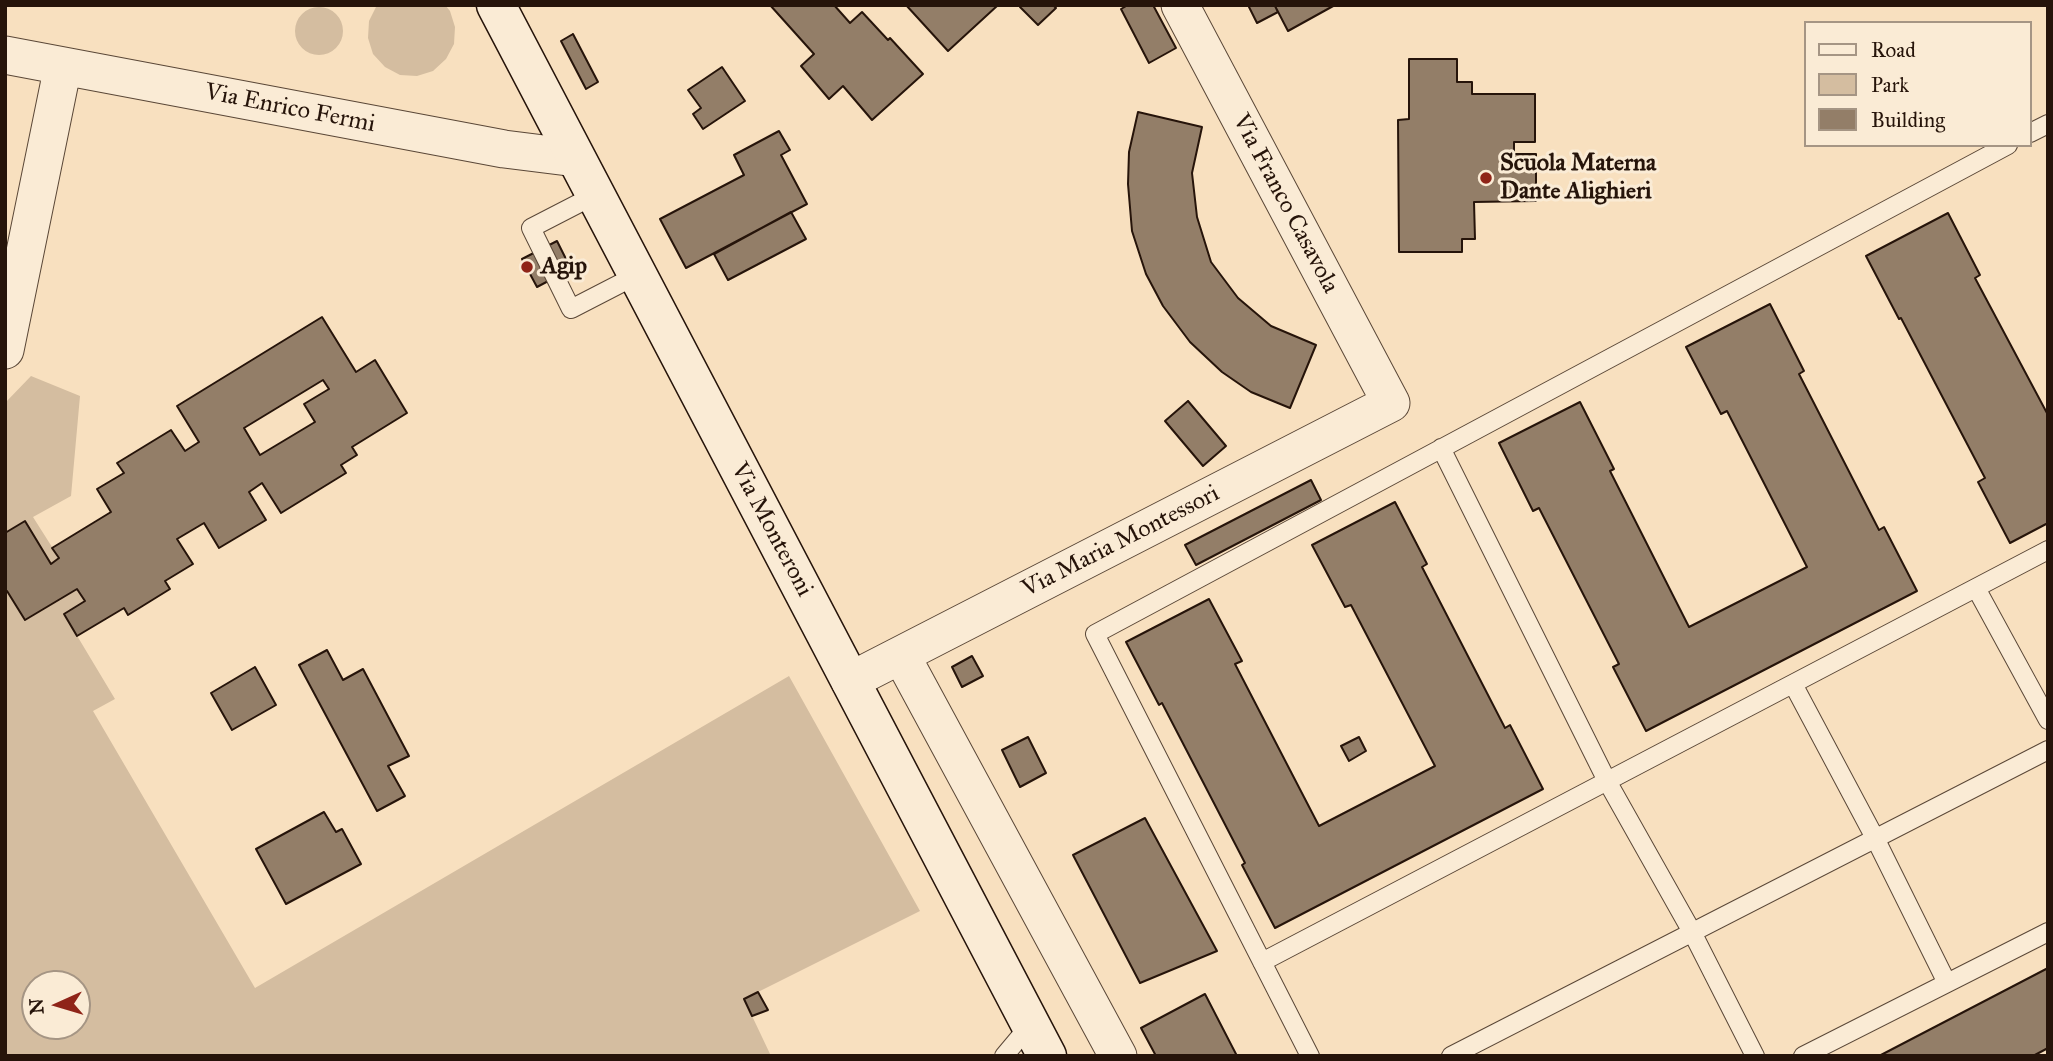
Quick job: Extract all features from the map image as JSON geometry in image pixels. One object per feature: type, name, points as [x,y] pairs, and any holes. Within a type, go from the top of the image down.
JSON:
[{"type":"main road","name":"Via Monteroni","points":[[496,5],[1039,1040]]},
{"type":"street","name":"Via Franco Casavola","points":[[1180,5],[1391,403]]},
{"type":"street","name":"Via Enrico Fermi","points":[[5,55],[503,149],[576,158]]},
{"type":"street","points":[[5,350],[63,66]]},
{"type":"street","name":"Via Maria Montessori","points":[[850,681],[1391,403]]},
{"type":"street","points":[[901,655],[1118,1056]]},
{"type":"lane","points":[[2032,132],[2048,124]]},
{"type":"lane","points":[[1310,1056],[1095,634],[2004,147]]},
{"type":"lane","points":[[595,195],[531,228],[571,309],[637,275]]},
{"type":"lane","points":[[1441,449],[1607,781],[1692,932],[1755,1056]]},
{"type":"lane","points":[[1262,962],[2048,550]]},
{"type":"lane","points":[[1976,588],[2048,720]]},
{"type":"lane","points":[[1793,684],[1875,838],[1947,983]]},
{"type":"lane","points":[[1451,1056],[2048,750]]},
{"type":"lane","points":[[1803,1056],[2048,932]]},
{"type":"lane","points":[[1004,1056],[1039,1040]]},
{"type":"green space","points":[[377,5],[445,5],[455,27],[454,44],[446,59],[433,71],[417,76],[400,75],[385,67],[373,54],[368,38],[369,21]]},
{"type":"green space","points":[[319,7],[336,14],[343,31],[336,48],[319,55],[302,48],[295,31],[302,14]]},
{"type":"green space","points":[[31,376],[80,396],[71,496],[33,517],[59,558],[51,564],[5,533],[5,403]]},
{"type":"green space","points":[[77,589],[85,601],[64,614],[115,699],[93,711],[255,988],[789,676],[920,911],[744,999],[771,1056],[5,1056],[7,591],[26,620]]},
{"type":"building","points":[[770,5],[834,5],[850,23],[862,12],[923,74],[872,120],[843,86],[829,99],[801,66],[814,54]]},
{"type":"building","points":[[906,5],[997,5],[997,6],[948,51]]},
{"type":"building","points":[[1053,5],[1056,8],[1038,25],[1020,7]]},
{"type":"building","points":[[1128,5],[1153,5],[1176,48],[1149,63],[1121,9]]},
{"type":"building","points":[[1248,5],[1277,5],[1275,6],[1278,12],[1257,23]]},
{"type":"building","points":[[1335,5],[1288,31],[1275,6]]},
{"type":"building","points":[[573,34],[598,82],[586,89],[561,41]]},
{"type":"building","points":[[1409,59],[1457,59],[1457,82],[1472,82],[1472,94],[1535,94],[1535,142],[1514,142],[1514,154],[1536,154],[1536,201],[1474,202],[1475,239],[1462,239],[1462,252],[1399,252],[1398,120],[1409,119]]},
{"type":"building","points":[[722,67],[745,101],[703,129],[693,114],[701,108],[688,90]]},
{"type":"building","points":[[1138,112],[1202,127],[1192,173],[1197,217],[1211,262],[1238,298],[1271,326],[1316,345],[1290,408],[1251,392],[1222,372],[1190,342],[1163,306],[1146,274],[1132,231],[1128,184],[1129,152]]},
{"type":"building","points":[[779,131],[790,150],[781,155],[807,204],[686,268],[660,219],[744,175],[734,155]]},
{"type":"building","points":[[791,212],[806,239],[728,280],[714,254]]},
{"type":"building","points":[[1948,213],[1980,275],[1975,278],[2048,415],[2048,523],[2010,543],[1978,482],[1985,478],[1866,256]]},
{"type":"building","points":[[557,241],[571,269],[537,287],[522,259]]},
{"type":"building","points":[[1770,304],[1804,371],[1799,374],[1879,530],[1884,527],[1917,591],[1646,731],[1613,667],[1619,664],[1539,508],[1533,511],[1499,443],[1580,402],[1614,469],[1610,471],[1689,627],[1807,567],[1727,411],[1721,414],[1686,347]]},
{"type":"building","points":[[322,317],[356,372],[375,360],[407,413],[352,447],[357,455],[341,465],[346,473],[281,513],[262,483],[249,492],[266,520],[219,548],[204,523],[177,539],[193,564],[165,581],[170,589],[128,615],[124,608],[77,636],[64,614],[85,601],[77,589],[25,620],[7,591],[5,592],[5,533],[25,521],[51,564],[59,558],[52,548],[111,512],[97,489],[124,473],[117,463],[171,430],[185,451],[199,442],[177,406]],"holes":[[[323,380],[329,389],[304,404],[315,422],[260,455],[244,428]]]},
{"type":"building","points":[[1188,401],[1226,446],[1203,466],[1165,421]]},
{"type":"building","points":[[1311,480],[1321,500],[1196,565],[1185,545]]},
{"type":"building","points":[[1395,502],[1427,564],[1422,567],[1505,728],[1510,725],[1543,789],[1275,928],[1242,865],[1245,863],[1162,703],[1159,705],[1126,642],[1209,599],[1242,661],[1235,664],[1319,826],[1435,766],[1351,605],[1345,607],[1312,545]]},
{"type":"building","points":[[327,650],[343,680],[363,669],[409,756],[388,766],[405,796],[377,811],[299,665]]},
{"type":"building","points":[[972,656],[983,676],[962,687],[952,667]]},
{"type":"building","points":[[255,667],[276,705],[232,730],[211,693]]},
{"type":"building","points":[[1028,737],[1046,773],[1020,787],[1002,750]]},
{"type":"building","points":[[1359,737],[1366,751],[1349,761],[1341,746]]},
{"type":"building","points":[[324,812],[336,832],[342,829],[361,864],[286,904],[256,849]]},
{"type":"building","points":[[1145,818],[1217,951],[1140,983],[1073,855]]},
{"type":"building","points":[[2048,968],[2048,1048],[2033,1056],[1879,1056]]},
{"type":"building","points":[[758,992],[768,1010],[752,1016],[744,999]]},
{"type":"building","points":[[1205,994],[1237,1056],[1156,1056],[1141,1028]]},
{"type":"place","name":"Scuola Materna Dante Alighieri","points":[[1486,178]]},
{"type":"place","name":"Agip","points":[[527,267]]}]
